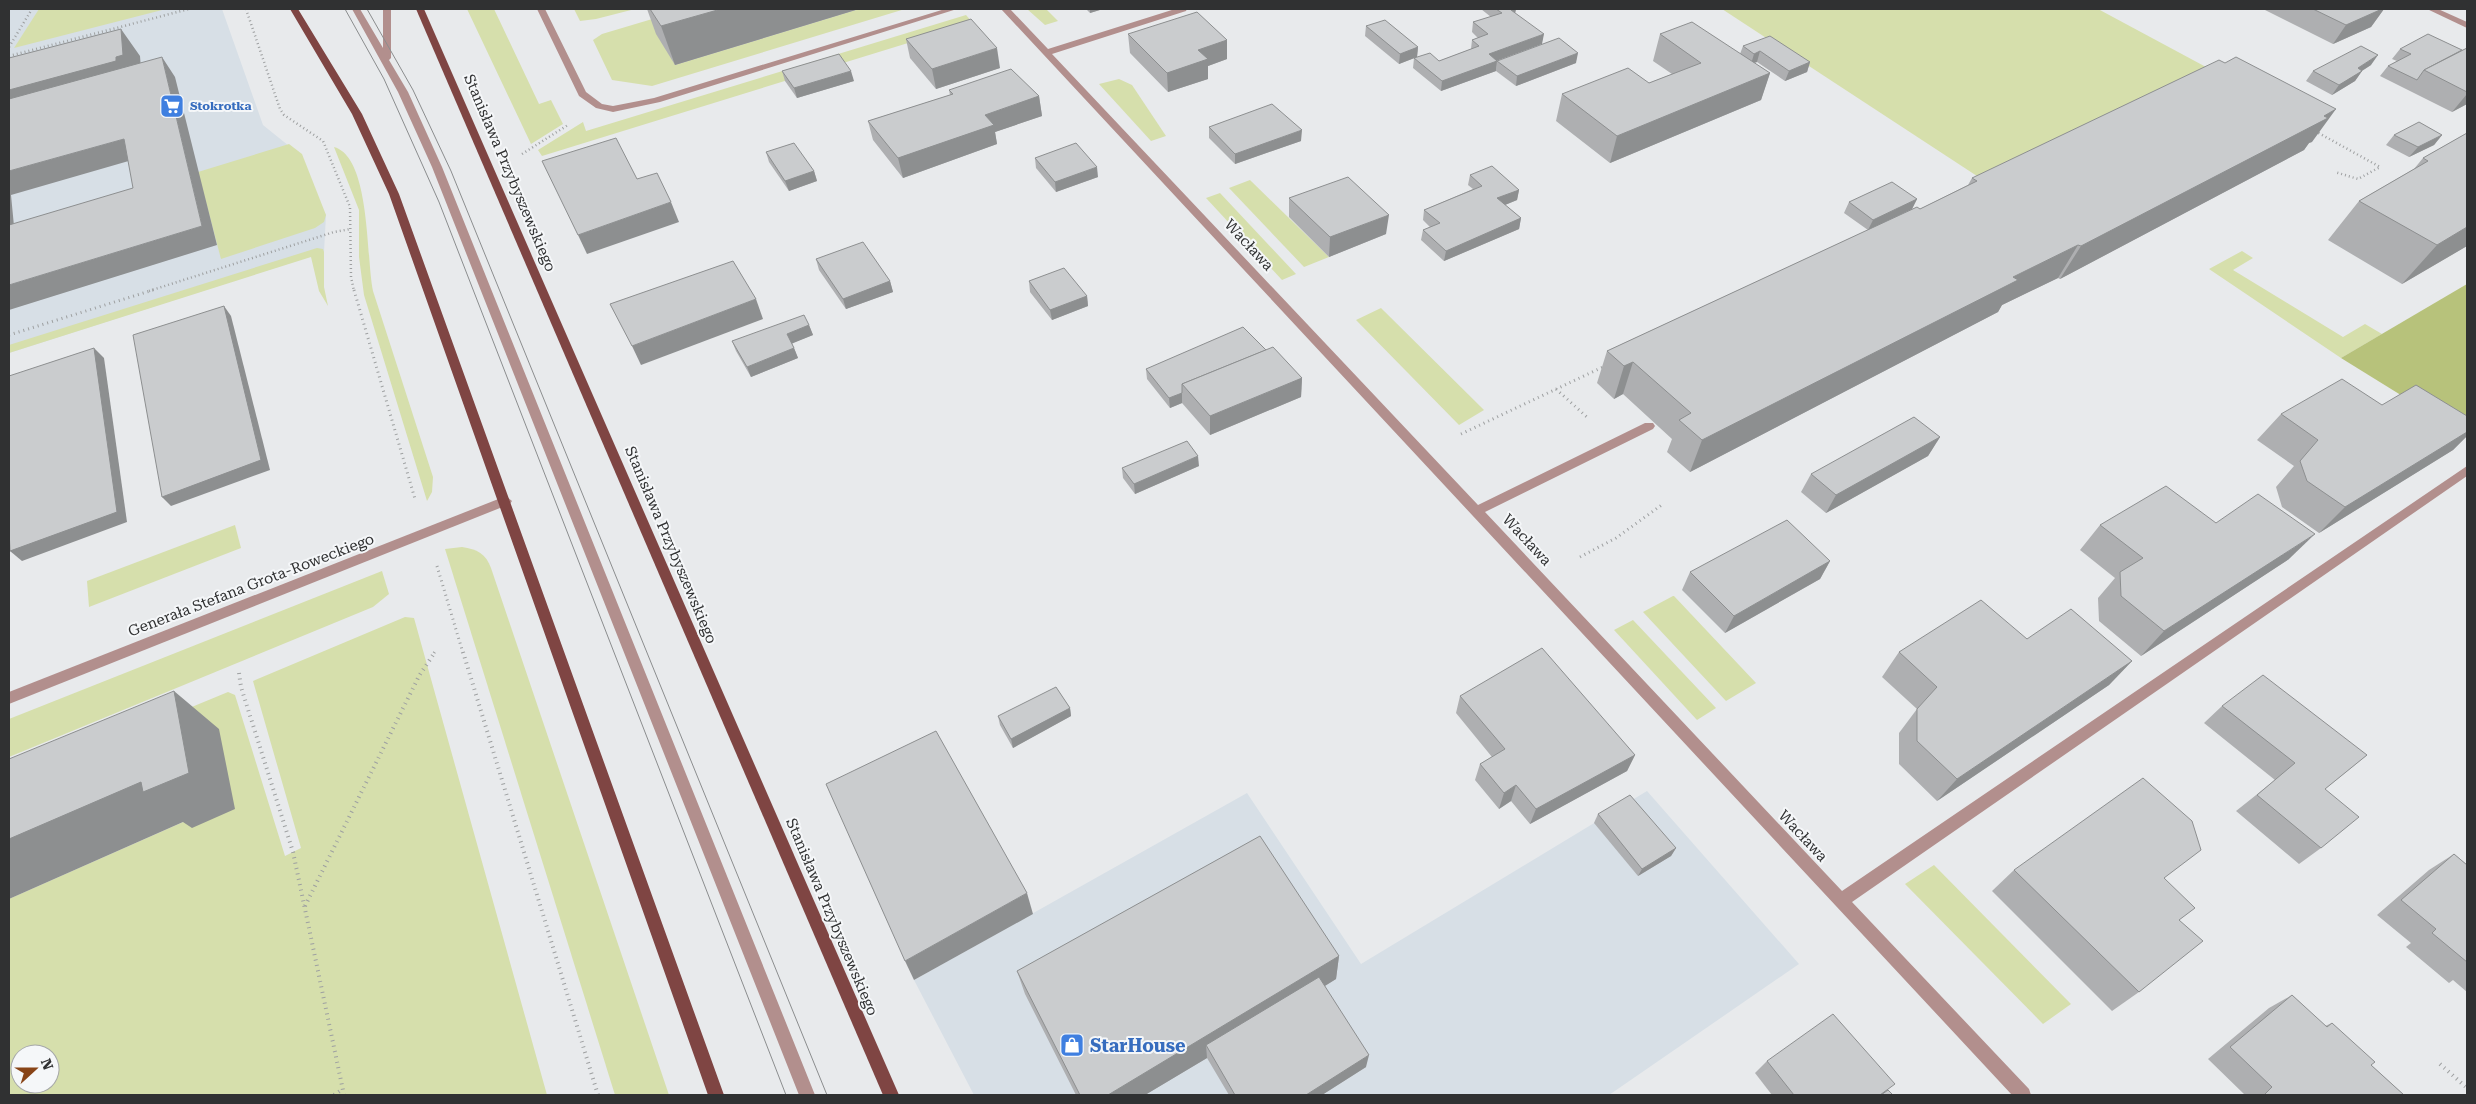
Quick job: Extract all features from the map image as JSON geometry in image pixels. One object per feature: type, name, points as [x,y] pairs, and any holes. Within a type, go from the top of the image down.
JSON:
[{"type":"main road","points":[[294,9],[357,114],[394,194],[506,501],[716,1095]]},
{"type":"main road","name":"Stanisława Przybyszewskiego","points":[[420,9],[891,1095]]},
{"type":"street","points":[[356,9],[387,63],[437,167],[807,1095]]},
{"type":"street","points":[[387,9],[385,39],[387,63]]},
{"type":"street","points":[[541,9],[582,94],[599,106],[613,109],[657,100],[953,9]]},
{"type":"street","name":"Wacława","points":[[1005,9],[2023,1095]]},
{"type":"street","points":[[1046,53],[1183,9]]},
{"type":"street","points":[[2431,9],[2467,26]]},
{"type":"street","points":[[1476,511],[1649,426]]},
{"type":"street","points":[[1841,901],[2467,470]]},
{"type":"street","name":"Generała Stefana Grota-Roweckiego","points":[[9,698],[506,501]]},
{"type":"path","points":[[9,47],[32,9]]},
{"type":"path","points":[[9,56],[189,9]]},
{"type":"path","points":[[2310,129],[2380,167],[2358,179],[2335,172]]},
{"type":"path","points":[[9,335],[334,232],[351,229]]},
{"type":"path","points":[[1461,434],[1610,363]]},
{"type":"path","points":[[1580,557],[1616,538],[1663,504]]},
{"type":"path","points":[[305,906],[419,676],[436,650]]},
{"type":"path","points":[[239,673],[241,686],[293,852],[344,1095]]},
{"type":"path","points":[[2440,1064],[2467,1088]]},
{"type":"path","points":[[334,1095],[343,1089]]},
{"type":"shaded area","points":[[9,9],[222,9],[263,125],[289,146],[326,215],[324,252],[9,353]]},
{"type":"shaded area","points":[[1647,791],[1799,964],[1609,1095],[974,1095],[914,980],[1247,793],[1361,964]]},
{"type":"green space","points":[[39,9],[166,9],[14,48]]},
{"type":"green space","points":[[467,9],[494,9],[539,104],[551,100],[563,124],[531,144]]},
{"type":"green space","points":[[574,9],[635,9],[580,21]]},
{"type":"green space","points":[[859,9],[905,9],[652,86],[612,80],[593,40],[602,34],[669,14],[675,65]]},
{"type":"green space","points":[[1027,9],[1046,9],[1058,21],[1045,25]]},
{"type":"green space","points":[[1722,9],[2098,9],[2206,67],[1980,178]]},
{"type":"green space","points":[[966,15],[973,23],[542,156],[538,150],[583,122],[586,131]]},
{"type":"green space","points":[[1119,79],[1132,85],[1166,136],[1151,141],[1099,84]]},
{"type":"green space","points":[[289,144],[302,154],[326,215],[324,222],[315,228],[221,259],[198,172]]},
{"type":"green space","points":[[334,147],[346,155],[355,169],[361,189],[373,291],[433,477],[432,492],[427,501],[364,295],[359,257],[359,210]]},
{"type":"green space","points":[[1250,180],[1329,257],[1304,267],[1229,188]]},
{"type":"green space","points":[[1220,193],[1296,274],[1282,280],[1206,198]]},
{"type":"green space","points":[[317,248],[323,249],[324,252],[324,287],[328,306],[319,291],[311,257],[9,353],[9,345]]},
{"type":"green space","points":[[2242,251],[2253,258],[2233,270],[2343,337],[2365,324],[2382,334],[2341,358],[2209,269]]},
{"type":"green space","points":[[2467,284],[2467,436],[2341,358]]},
{"type":"green space","points":[[1381,308],[1484,410],[1459,425],[1356,320]]},
{"type":"green space","points":[[235,525],[241,548],[89,607],[87,581]]},
{"type":"green space","points":[[462,547],[480,553],[491,568],[669,1095],[615,1095],[445,549]]},
{"type":"green space","points":[[382,571],[389,594],[373,607],[9,757],[9,719]]},
{"type":"green space","points":[[1673,596],[1756,683],[1726,701],[1643,612]]},
{"type":"green space","points":[[405,617],[414,618],[547,1095],[9,1095],[9,899],[190,819],[153,723],[228,692],[235,695],[285,856],[301,848],[253,681]]},
{"type":"green space","points":[[1633,620],[1716,708],[1697,720],[1614,630]]},
{"type":"green space","points":[[1934,865],[2071,1004],[2043,1024],[1905,884]]},
{"type":"building","points":[[650,9],[721,9],[661,26]]},
{"type":"building","points":[[1496,9],[1514,9],[1511,10],[1544,34],[1489,54],[1497,61],[1442,81],[1414,58],[1430,53],[1439,61],[1479,46],[1472,40],[1488,34],[1473,22],[1502,13]]},
{"type":"building","points":[[2313,9],[2382,9],[2346,25]]},
{"type":"building","points":[[1197,12],[1227,40],[1198,50],[1208,59],[1167,73],[1128,34]]},
{"type":"building","points":[[971,19],[997,48],[932,69],[906,39]]},
{"type":"building","points":[[1385,20],[1418,47],[1400,54],[1366,26]]},
{"type":"building","points":[[1692,22],[1770,73],[1617,136],[1562,94],[1628,68],[1649,83],[1701,63],[1660,34]]},
{"type":"building","points":[[121,29],[123,55],[116,57],[116,61],[9,90],[9,58]]},
{"type":"building","points":[[2428,34],[2462,50],[2424,70],[2417,80],[2388,66],[2411,54],[2400,49]]},
{"type":"building","points":[[1770,36],[1810,62],[1789,71],[1760,51],[1754,54],[1743,46]]},
{"type":"building","points":[[1559,38],[1578,53],[1517,76],[1497,61]]},
{"type":"building","points":[[2361,46],[2378,55],[2358,68],[2362,71],[2339,85],[2313,71]]},
{"type":"building","points":[[2467,48],[2467,92],[2424,70]]},
{"type":"building","points":[[839,54],[851,71],[794,88],[782,71]]},
{"type":"building","points":[[162,57],[202,226],[9,285],[9,225],[133,188],[124,139],[9,171],[9,99]]},
{"type":"building","points":[[2236,57],[2336,109],[2324,116],[2328,118],[2081,246],[2078,245],[2013,277],[2018,280],[1702,440],[1679,420],[1691,413],[1633,362],[1624,366],[1607,351],[1917,207],[1920,209],[1977,181],[1972,178],[2219,60],[2225,63]]},
{"type":"building","points":[[1011,69],[1039,96],[985,115],[994,125],[898,158],[868,121],[953,94],[949,90]]},
{"type":"building","points":[[1272,104],[1302,130],[1235,154],[1209,127]]},
{"type":"building","points":[[2419,122],[2442,135],[2418,147],[2394,135]]},
{"type":"building","points":[[2467,133],[2467,227],[2437,245],[2359,201],[2428,161],[2423,158]]},
{"type":"building","points":[[616,138],[637,179],[657,173],[671,202],[578,235],[542,161]]},
{"type":"building","points":[[794,143],[814,171],[785,181],[766,152]]},
{"type":"building","points":[[1076,143],[1097,167],[1055,182],[1035,158]]},
{"type":"building","points":[[1492,166],[1519,190],[1497,198],[1521,218],[1446,251],[1423,230],[1440,223],[1424,210],[1482,186],[1470,175]]},
{"type":"building","points":[[1348,177],[1389,215],[1330,237],[1289,198]]},
{"type":"building","points":[[1892,182],[1917,199],[1873,220],[1849,202]]},
{"type":"building","points":[[863,242],[890,281],[843,299],[816,259]]},
{"type":"building","points":[[733,261],[756,299],[632,346],[610,304]]},
{"type":"building","points":[[1064,268],[1087,296],[1050,310],[1029,281]]},
{"type":"building","points":[[224,306],[261,460],[162,497],[133,335]]},
{"type":"building","points":[[804,315],[809,325],[787,334],[794,348],[747,367],[732,341]]},
{"type":"building","points":[[1243,327],[1266,350],[1182,384],[1182,393],[1169,398],[1146,369]]},
{"type":"building","points":[[1273,347],[1302,378],[1210,416],[1182,384]]},
{"type":"building","points":[[94,348],[117,512],[10,551],[9,376]]},
{"type":"building","points":[[2342,379],[2382,405],[2416,385],[2467,416],[2467,432],[2345,507],[2307,481],[2300,461],[2318,440],[2281,414]]},
{"type":"building","points":[[1914,417],[1940,437],[1836,495],[1811,474]]},
{"type":"building","points":[[1187,441],[1198,456],[1134,484],[1122,468]]},
{"type":"building","points":[[2166,486],[2216,523],[2258,494],[2315,534],[2164,631],[2121,596],[2120,572],[2143,558],[2100,525]]},
{"type":"building","points":[[1787,520],[1830,561],[1734,616],[1690,572]]},
{"type":"building","points":[[1981,600],[2027,639],[2071,609],[2132,661],[1957,779],[1917,741],[1917,709],[1937,687],[1899,652]]},
{"type":"building","points":[[1542,648],[1635,755],[1536,809],[1516,785],[1504,793],[1480,764],[1505,749],[1460,696]]},
{"type":"building","points":[[2263,675],[2367,755],[2325,789],[2359,817],[2321,848],[2257,795],[2295,763],[2222,706]]},
{"type":"building","points":[[1056,687],[1070,708],[1011,739],[998,716]]},
{"type":"building","points":[[174,691],[189,773],[143,792],[141,782],[9,839],[9,759]]},
{"type":"building","points":[[936,731],[1027,893],[905,961],[826,784]]},
{"type":"building","points":[[2143,778],[2192,821],[2201,850],[2164,878],[2195,908],[2179,920],[2203,941],[2139,992],[2014,870]]},
{"type":"building","points":[[1630,795],[1676,848],[1642,869],[1598,814]]},
{"type":"building","points":[[1260,836],[1339,956],[1108,1095],[1080,1095],[1017,971]]},
{"type":"building","points":[[2454,854],[2467,865],[2467,962],[2432,933],[2436,929],[2401,900]]},
{"type":"building","points":[[1319,977],[1369,1055],[1306,1095],[1235,1095],[1206,1045]]},
{"type":"building","points":[[2292,995],[2327,1027],[2332,1023],[2375,1062],[2371,1065],[2404,1095],[2264,1095],[2272,1087],[2230,1047]]},
{"type":"building","points":[[1833,1014],[1895,1084],[1880,1095],[1794,1095],[1767,1061]]},
{"type":"building","points":[[1888,1090],[1893,1095],[1881,1095]]},
{"type":"tram line","points":[[345,9],[384,79],[439,202],[786,1095]]},
{"type":"tram line","points":[[367,9],[413,90],[451,171],[827,1095]]},
{"type":"place","name":"Stokrotka","points":[[172,106]]},
{"type":"place","name":"StarHouse","points":[[1072,1045]]}]
